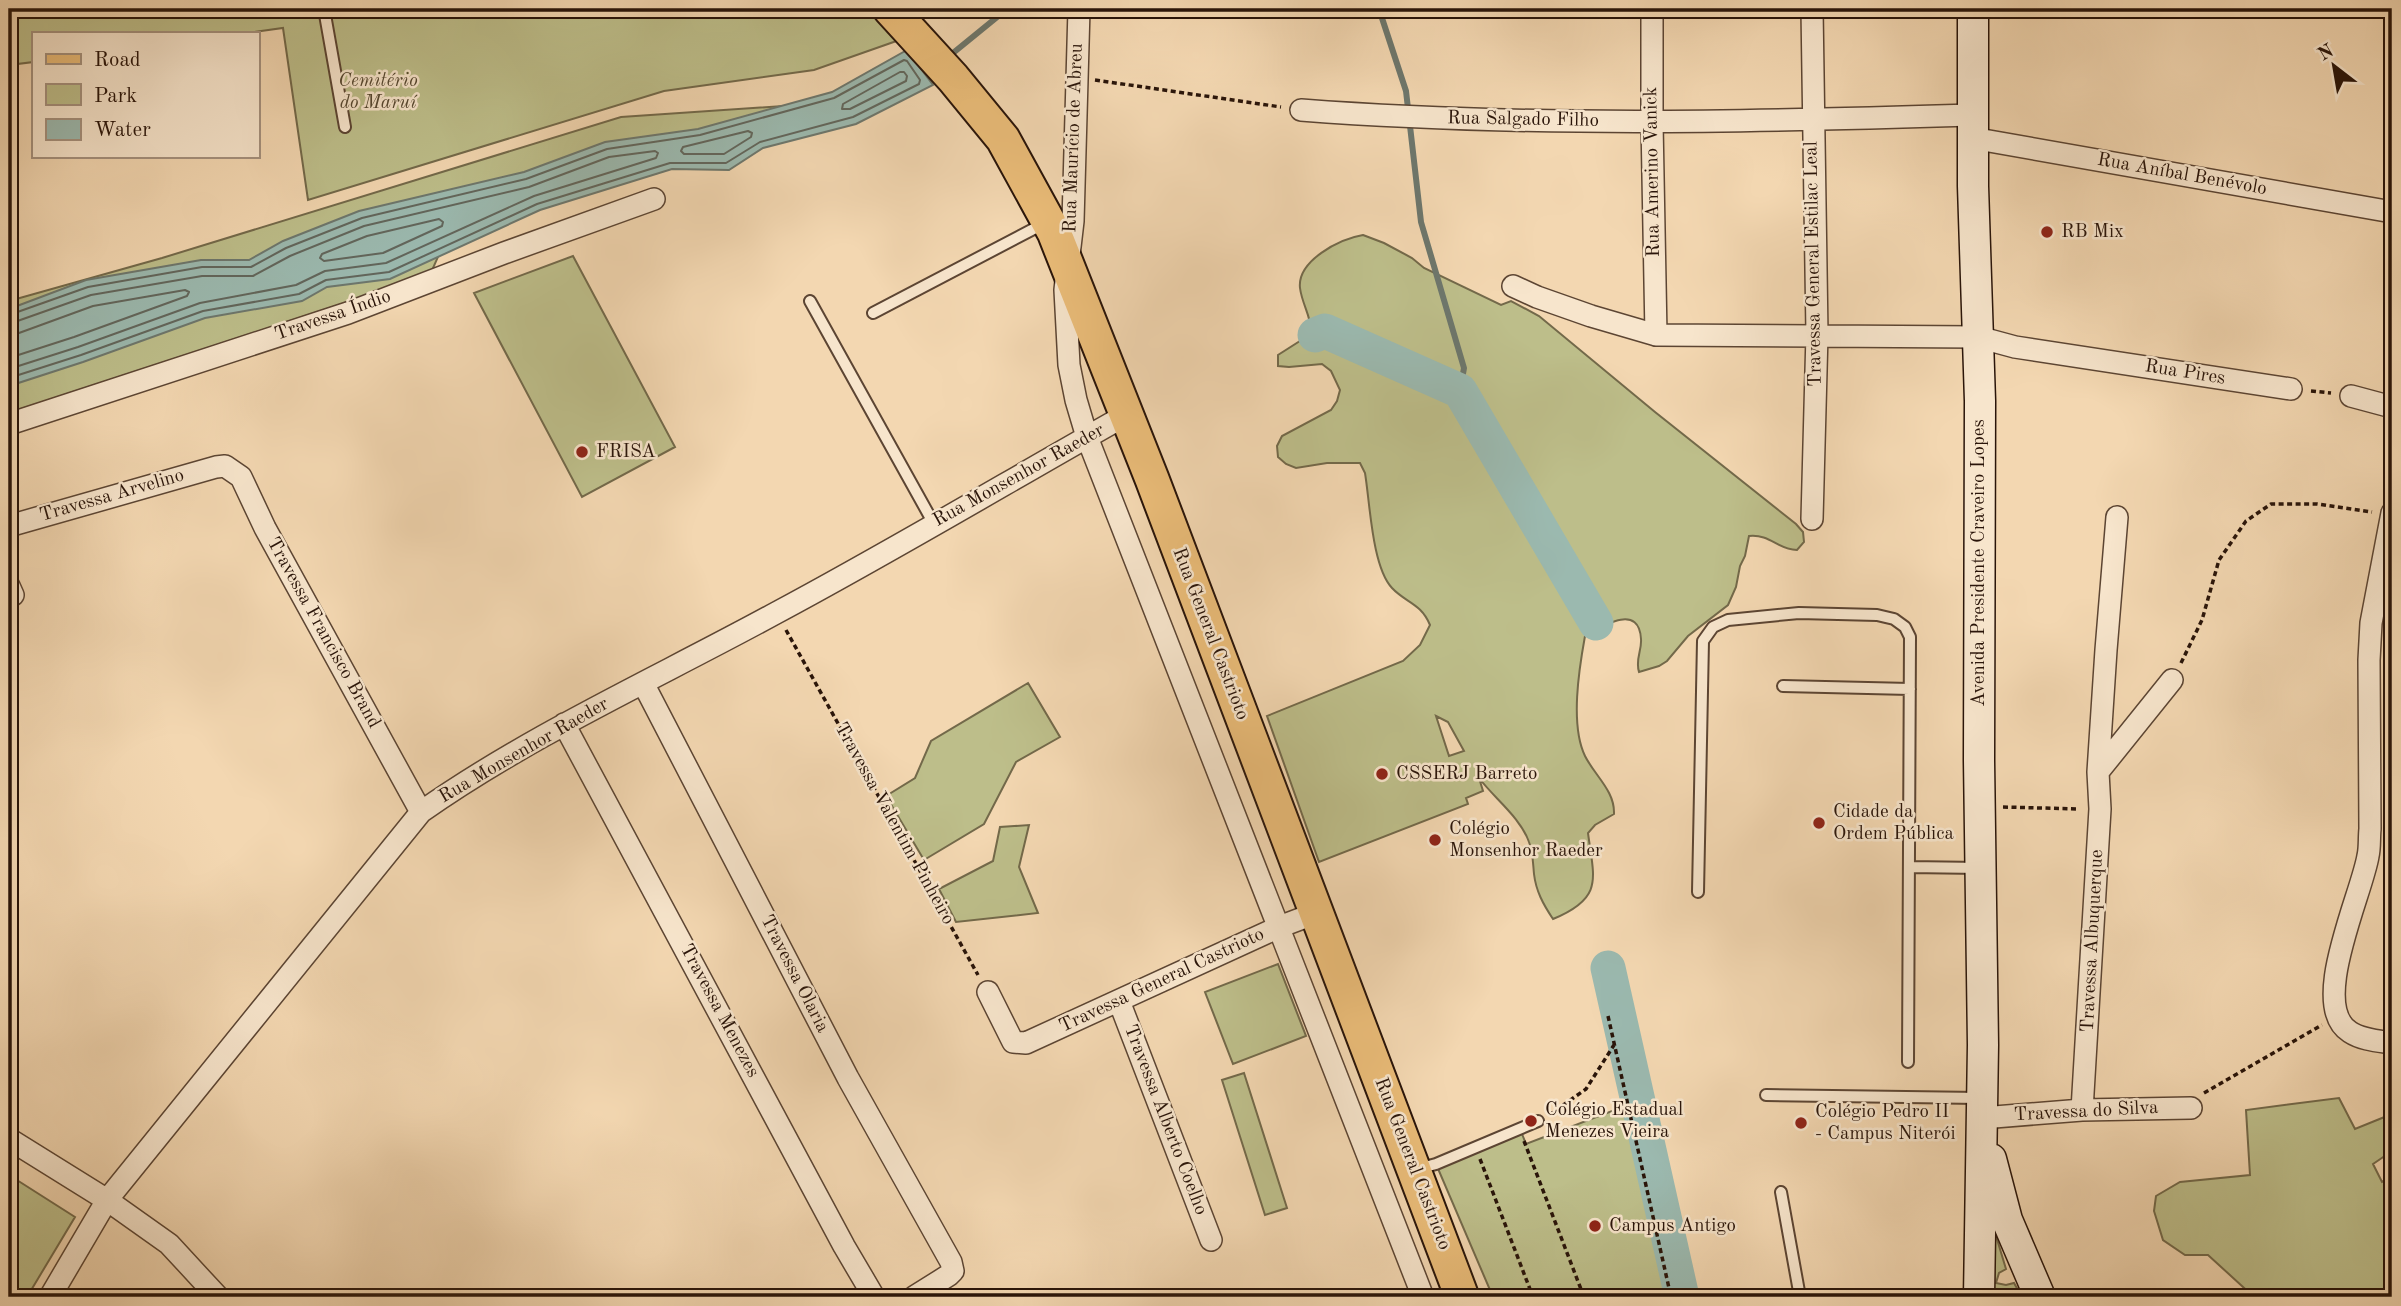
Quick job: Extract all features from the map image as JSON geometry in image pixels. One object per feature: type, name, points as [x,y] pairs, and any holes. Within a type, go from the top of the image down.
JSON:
[{"type":"main road","name":"Avenida Presidente Craveiro Lopes","points":[[1973,9],[1972,127],[1978,337],[1982,1108],[1979,1297]]},
{"type":"main road","name":"Rua General Castrioto","points":[[899,19],[953,78],[1003,139],[1023,171],[1054,232],[1462,1297]]},
{"type":"main road","name":"Avenida Presidente Craveiro Lopes","points":[[1982,1108],[2007,1220],[2041,1292]]},
{"type":"street","name":"Rua Amerino Vanick","points":[[1652,9],[1651,123],[1656,335]]},
{"type":"street","name":"Travessa General Estilac Leal","points":[[1812,9],[1817,334],[1812,519]]},
{"type":"street","name":"Rua Maurício de Abreu","points":[[1079,11],[1073,221],[1065,290],[1069,365],[1087,437],[1423,1297]]},
{"type":"street","name":"Rua Salgado Filho","points":[[1301,110],[1424,118],[1651,123],[1813,120],[1972,127]]},
{"type":"street","name":"Rua Aníbal Benévolo","points":[[1972,127],[2392,212]]},
{"type":"street","name":"Travessa Índio","points":[[9,424],[348,313],[654,199]]},
{"type":"street","name":"Rua Pires","points":[[1513,286],[1591,316],[1656,335],[1978,337],[2015,346],[2291,389]]},
{"type":"street","points":[[2351,396],[2392,407]]},
{"type":"street","name":"Rua Monsenhor Raeder","points":[[50,1297],[107,1200],[421,812],[468,779],[564,724],[776,613],[1126,415]]},
{"type":"street","name":"Travessa Francisco Brand","points":[[216,467],[225,466],[241,477],[265,528],[421,812]]},
{"type":"street","name":"Travessa Arvelino","points":[[9,526],[216,467]]},
{"type":"street","points":[[2392,515],[2371,623],[2368,857],[2339,958],[2334,1004],[2337,1016],[2349,1032],[2392,1043]]},
{"type":"street","name":"Travessa Albuquerque","points":[[2082,1110],[2100,809],[2098,772],[2118,517]]},
{"type":"street","points":[[2098,772],[2172,680]]},
{"type":"street","name":"Travessa Olaria","points":[[643,683],[848,1078],[951,1262],[953,1271],[950,1275],[914,1297]]},
{"type":"street","name":"Travessa Menezes","points":[[564,724],[844,1246],[874,1297]]},
{"type":"street","name":"Travessa General Castrioto","points":[[988,992],[1013,1042],[1026,1043],[1279,927],[1316,913]]},
{"type":"street","name":"Travessa Alberto Coelho","points":[[1119,1001],[1211,1240]]},
{"type":"street","name":"Travessa do Silva","points":[[1982,1108],[2191,1108]]},
{"type":"street","points":[[9,1139],[107,1200],[169,1244],[218,1297]]},
{"type":"lane","points":[[324,9],[345,127]]},
{"type":"lane","points":[[873,313],[1048,222]]},
{"type":"lane","points":[[810,301],[934,524]]},
{"type":"lane","points":[[1698,892],[1703,641],[1713,627],[1728,620],[1799,614],[1877,615],[1894,619],[1905,627],[1910,637],[1908,1062]]},
{"type":"lane","points":[[1783,686],[1910,689]]},
{"type":"lane","points":[[1909,867],[1980,868]]},
{"type":"lane","points":[[1766,1095],[1982,1108]]},
{"type":"lane","points":[[1414,1170],[1538,1121]]},
{"type":"lane","points":[[1781,1192],[1800,1297]]},
{"type":"path","points":[[1076,78],[1301,110]]},
{"type":"path","points":[[2291,389],[2351,396]]},
{"type":"path","points":[[2172,680],[2202,620],[2219,560],[2246,521],[2271,504],[2317,504],[2392,515]]},
{"type":"path","name":"Travessa Valentim Pinheiro","points":[[776,613],[988,992]]},
{"type":"path","points":[[1980,806],[2100,809]]},
{"type":"path","points":[[1608,1016],[1671,1297]]},
{"type":"path","points":[[2191,1108],[2199,1096],[2337,1016]]},
{"type":"path","points":[[1538,1121],[1586,1088],[1615,1044]]},
{"type":"path","points":[[1520,1129],[1584,1297]]},
{"type":"path","points":[[1476,1147],[1533,1297]]},
{"type":"path","points":[[1560,1297],[1581,1291]]},
{"type":"green space","name":"Cemitério do Maruí","points":[[9,9],[877,9],[905,38],[814,70],[664,91],[308,200],[283,28],[254,32],[32,32],[32,62],[9,65]]},
{"type":"green space","points":[[812,104],[9,335],[9,301],[162,258],[621,117]]},
{"type":"green space","points":[[451,227],[430,275],[9,413],[9,385]]},
{"type":"green space","points":[[1363,235],[1384,243],[1412,258],[1424,268],[1501,305],[1511,301],[1539,316],[1803,532],[1804,542],[1797,550],[1763,537],[1749,536],[1736,587],[1728,605],[1688,636],[1667,661],[1659,666],[1639,672],[1639,628],[1627,619],[1609,623],[1585,636],[1577,697],[1580,743],[1589,763],[1608,791],[1614,814],[1595,825],[1588,833],[1593,875],[1588,895],[1581,903],[1553,919],[1536,886],[1531,850],[1525,833],[1479,778],[1483,791],[1466,798],[1468,804],[1319,862],[1267,716],[1403,661],[1420,645],[1430,625],[1422,612],[1397,593],[1385,578],[1376,550],[1365,473],[1360,463],[1327,463],[1296,468],[1278,457],[1277,446],[1282,436],[1331,410],[1337,401],[1340,390],[1331,371],[1322,364],[1278,366],[1278,355],[1311,331],[1300,288],[1305,269],[1321,253],[1353,237]],"holes":[[[1436,716],[1448,722],[1464,751],[1449,756]]]},
{"type":"green space","points":[[573,256],[675,447],[582,497],[474,293]]},
{"type":"green space","points":[[1028,683],[1060,737],[1016,762],[984,824],[924,860],[886,796],[915,778],[931,741]]},
{"type":"green space","points":[[1029,825],[1019,867],[1038,913],[956,922],[939,889],[993,861],[1000,827]]},
{"type":"green space","points":[[1278,964],[1306,1036],[1233,1064],[1205,992]]},
{"type":"green space","points":[[1244,1073],[1287,1208],[1265,1215],[1222,1080]]},
{"type":"green space","points":[[2339,1098],[2355,1129],[2387,1116],[2392,1120],[2392,1151],[2373,1164],[2382,1182],[2392,1177],[2392,1297],[2254,1297],[2208,1255],[2185,1255],[2163,1240],[2154,1211],[2156,1196],[2180,1182],[2250,1175],[2246,1110]]},
{"type":"green space","points":[[1638,1101],[1682,1297],[1493,1297],[1436,1164],[1520,1129],[1526,1144]]},
{"type":"green space","points":[[9,1175],[75,1217],[27,1297],[9,1297]]},
{"type":"green space","points":[[1984,1196],[2006,1269],[1999,1273],[1996,1283],[2014,1283],[2022,1297],[1986,1297]]},
{"type":"water","points":[[907,50],[933,85],[856,124],[763,148],[729,170],[672,169],[540,210],[390,279],[327,287],[302,301],[205,318],[9,386],[9,309],[86,280],[201,260],[249,260],[283,241],[359,211],[524,172],[605,142],[698,129],[832,92]]},
{"type":"waterway","points":[[953,53],[1007,9]]},
{"type":"waterway","points":[[1379,9],[1406,91],[1421,222],[1464,368],[1460,391]]},
{"type":"waterway","points":[[1315,335],[1325,331],[1460,391],[1596,623]]},
{"type":"waterway","points":[[1608,968],[1682,1297]]},
{"type":"place","name":"RB Mix","points":[[2047,232]]},
{"type":"place","name":"FRISA","points":[[582,452]]},
{"type":"place","name":"CSSERJ Barreto","points":[[1382,774]]},
{"type":"place","name":"Cidade da Ordem Pública","points":[[1819,823]]},
{"type":"place","name":"Colégio Monsenhor Raeder","points":[[1435,840]]},
{"type":"place","name":"Colégio Estadual Menezes Vieira","points":[[1531,1121]]},
{"type":"place","name":"Colégio Pedro II - Campus Niterói","points":[[1801,1123]]},
{"type":"place","name":"Campus Antigo","points":[[1595,1226]]}]
